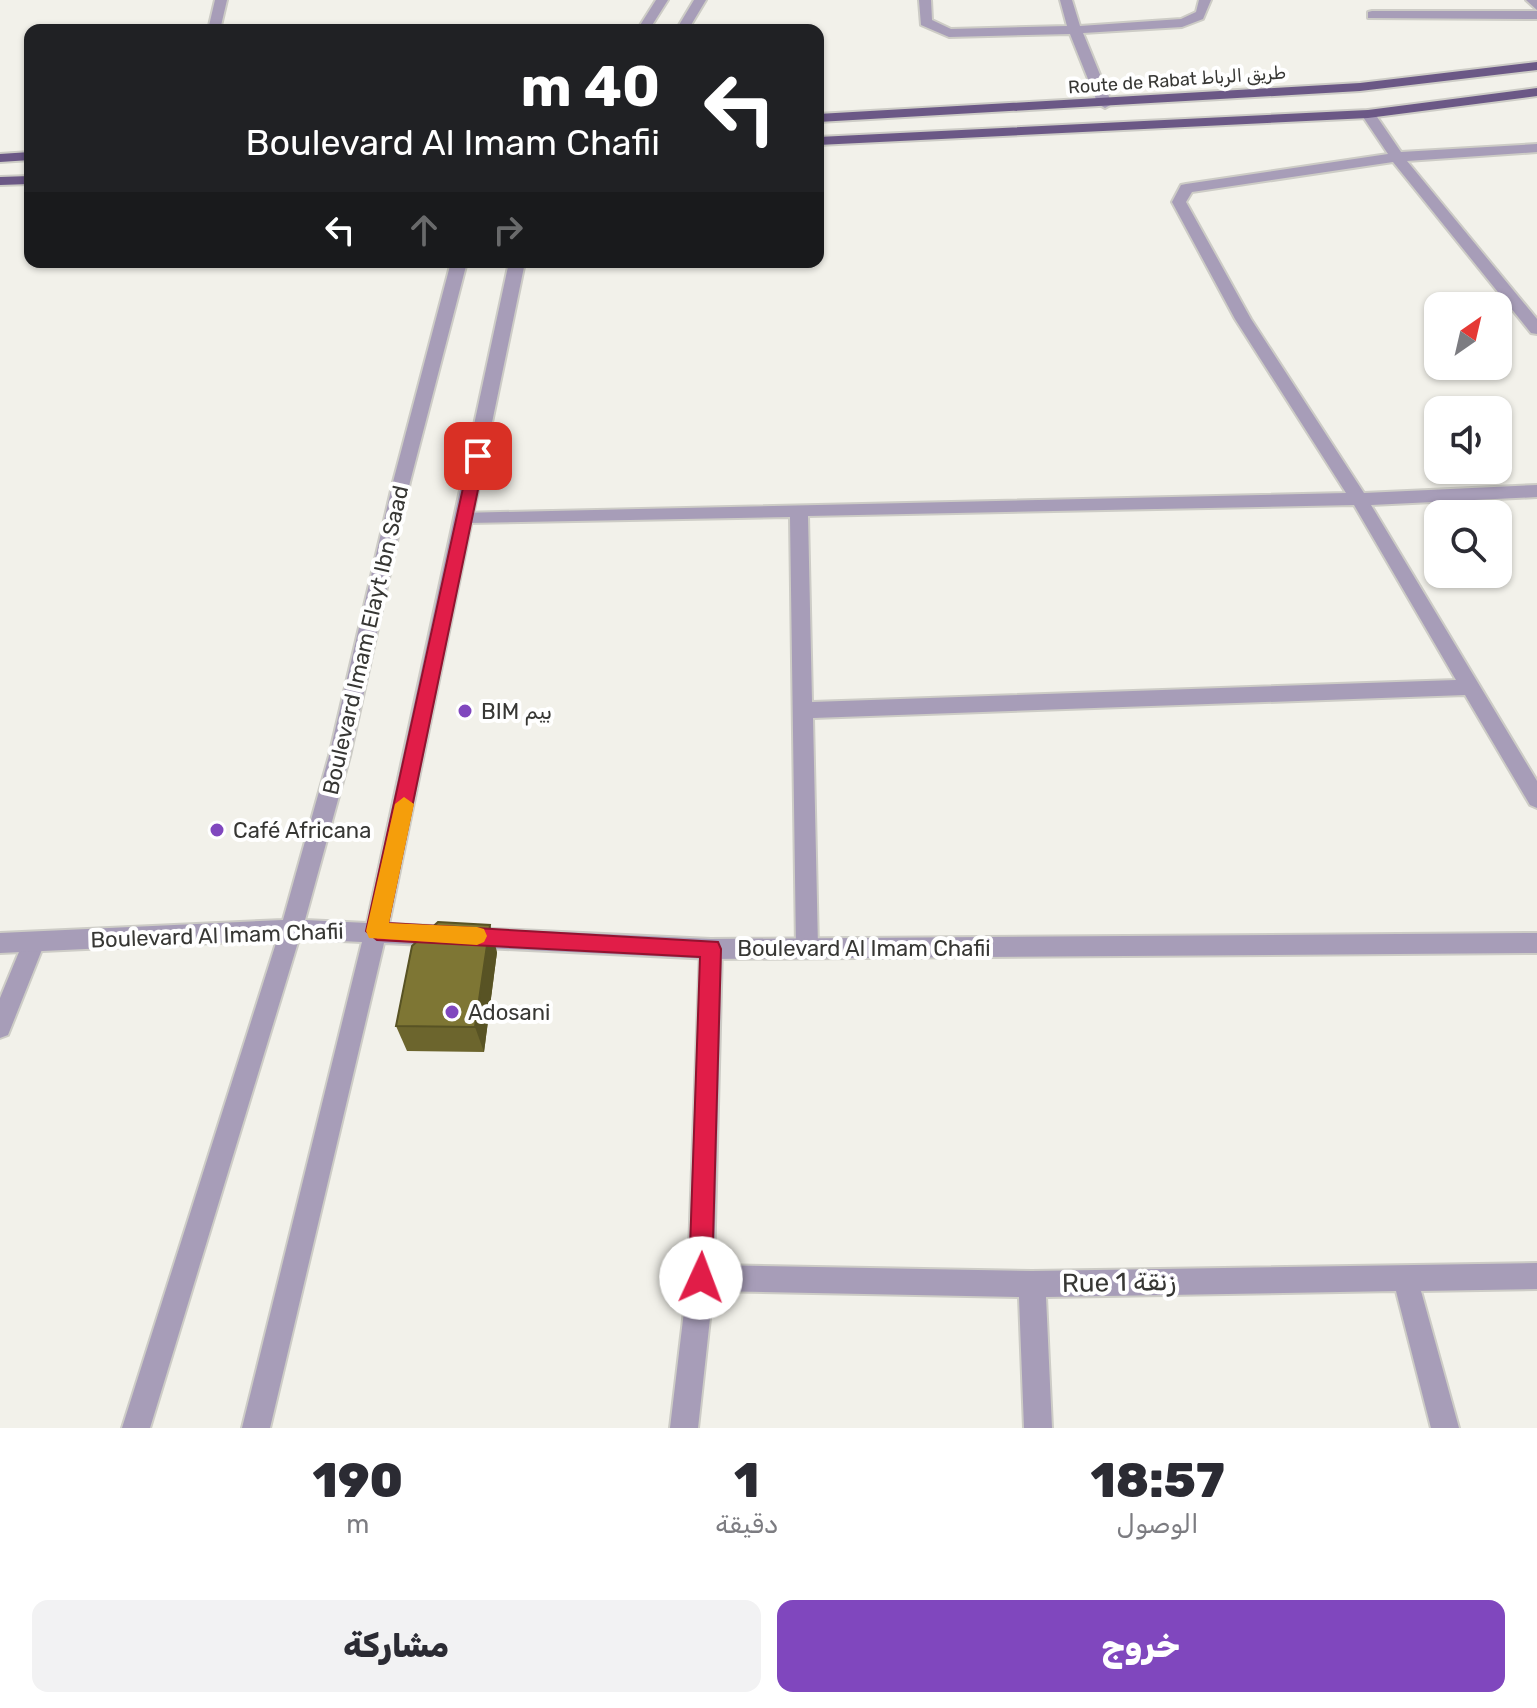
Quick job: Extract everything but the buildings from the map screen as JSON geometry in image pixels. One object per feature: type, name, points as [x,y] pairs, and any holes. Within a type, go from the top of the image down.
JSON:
[{"type":"main road","name":"Route de Rabat طريق الرباط","points":[[824,118],[1360,87],[1537,66]]},
{"type":"main road","name":"Route de Rabat طريق الرباط","points":[[824,141],[1368,114],[1537,92]]},
{"type":"main road","points":[[0,158],[24,156]]},
{"type":"main road","points":[[0,181],[24,180]]},
{"type":"street","points":[[215,24],[221,0]]},
{"type":"street","points":[[647,24],[662,0]]},
{"type":"street","points":[[686,24],[700,0]]},
{"type":"street","points":[[925,0],[926,22],[949,33],[1075,30],[1182,23],[1197,19],[1204,11],[1205,0]]},
{"type":"street","points":[[1066,0],[1105,104]]},
{"type":"street","points":[[1532,0],[1537,6]]},
{"type":"street","points":[[1372,15],[1537,15]]},
{"type":"street","points":[[1368,114],[1397,157],[1537,329]]},
{"type":"street","points":[[1537,148],[1397,157],[1186,188],[1179,202],[1243,319],[1359,499],[1537,799]]},
{"type":"street","name":"Boulevard Imam Elayt Ibn Saad","points":[[136,1428],[260,1023],[293,929],[339,764],[395,511],[457,268]]},
{"type":"street","points":[[256,1428],[377,931],[516,268]]},
{"type":"street","points":[[466,517],[1359,499],[1537,491]]},
{"type":"street","points":[[799,512],[807,948]]},
{"type":"street","points":[[803,710],[1471,687]]},
{"type":"street","name":"Boulevard Al Imam Chafii","points":[[0,943],[293,929],[711,949],[1537,943]]},
{"type":"street","points":[[0,1027],[34,942]]},
{"type":"street","points":[[684,1428],[701,1278],[711,949]]},
{"type":"street","name":"Rue 1 زنقة","points":[[701,1278],[1032,1284],[1537,1276]]},
{"type":"street","points":[[1405,1278],[1445,1428]]},
{"type":"street","points":[[1032,1284],[1038,1428]]},
{"type":"slow traffic","points":[[404,804],[377,931],[477,936]]},
{"type":"place","name":"BIM بيم","points":[[465,711]]},
{"type":"place","name":"Café Africana","points":[[217,830]]},
{"type":"place","name":"Adosani","points":[[452,1012]]},
{"type":"route","points":[[478,456],[377,931],[711,949],[701,1278]]}]
